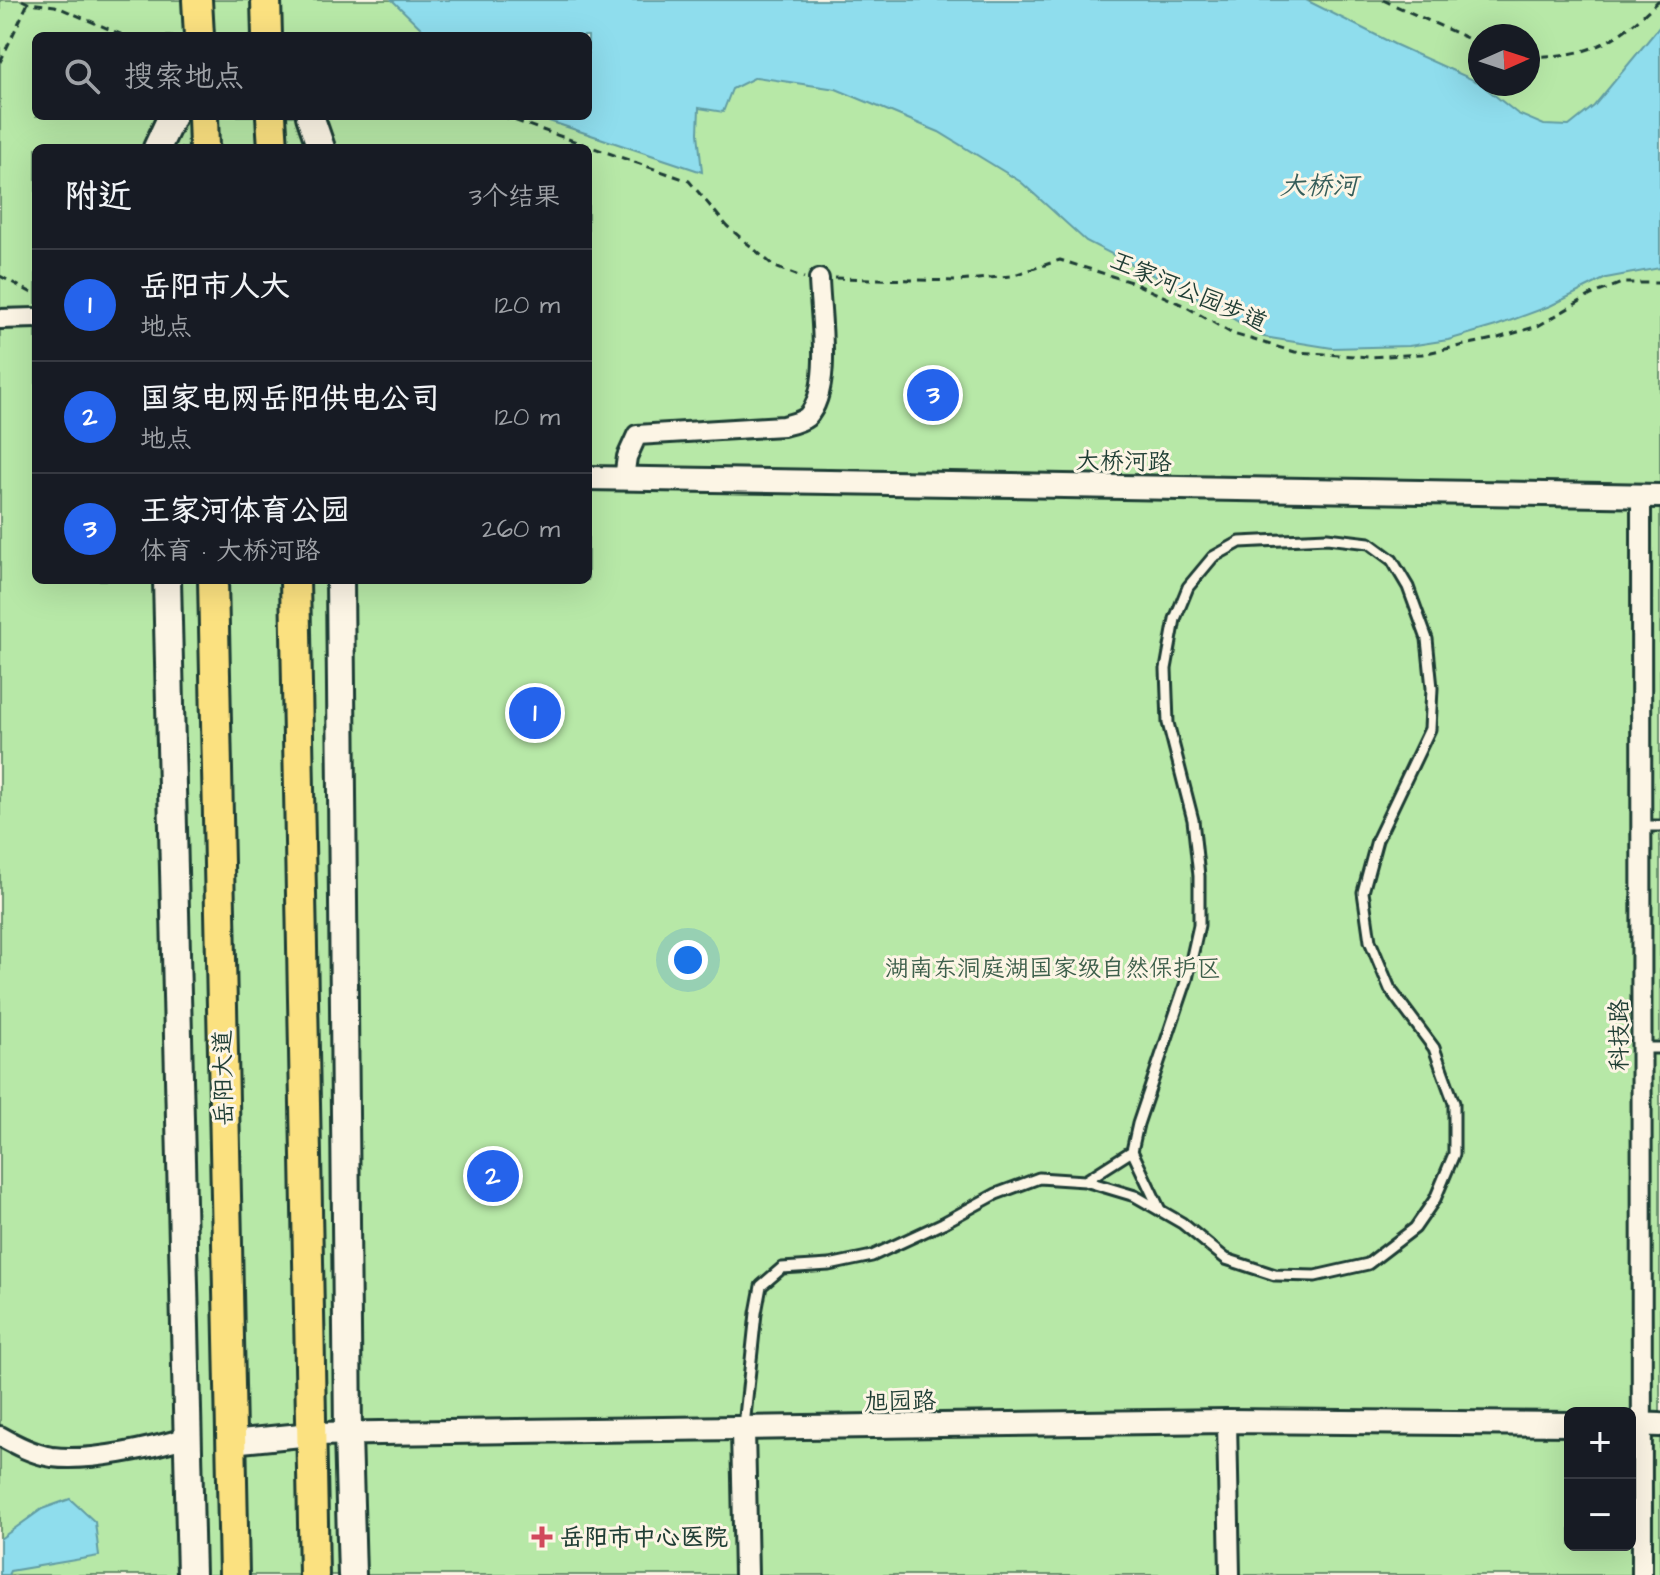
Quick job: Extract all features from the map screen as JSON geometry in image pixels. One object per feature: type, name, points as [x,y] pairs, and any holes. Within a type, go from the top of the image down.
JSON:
[{"type":"main road","points":[[159,144],[170,120]]},
{"type":"main road","points":[[271,120],[273,144]]},
{"type":"main road","points":[[311,120],[320,144]]},
{"type":"main road","points":[[167,584],[191,1575]]},
{"type":"main road","name":"岳阳大道","points":[[213,584],[234,1575]]},
{"type":"main road","points":[[295,584],[314,1575]]},
{"type":"main road","points":[[340,584],[352,1575]]},
{"type":"street","points":[[624,478],[627,457],[637,435],[783,426],[805,419],[818,400],[822,375],[819,279]]},
{"type":"street","points":[[0,319],[32,318]]},
{"type":"street","name":"大桥河路","points":[[592,478],[1651,496]]},
{"type":"street","name":"科技路","points":[[1642,1575],[1651,1048],[1651,496]]},
{"type":"street","points":[[1227,1421],[1230,1575]]},
{"type":"street","name":"旭园路","points":[[231,1442],[311,1434],[1227,1421],[1564,1424]]},
{"type":"street","points":[[743,1430],[746,1575]]},
{"type":"street","points":[[0,1436],[22,1449],[52,1457],[158,1446],[188,1437]]},
{"type":"lane","points":[[743,1430],[761,1286],[782,1268],[829,1265],[872,1256],[996,1194],[1039,1178],[1085,1181],[1135,1196],[1161,1211],[1182,1223],[1226,1259],[1275,1275],[1315,1276],[1368,1264],[1415,1228],[1435,1199],[1454,1154],[1454,1103],[1434,1048],[1390,989],[1370,941],[1363,892],[1377,840],[1430,729],[1432,688],[1427,639],[1408,587],[1392,560],[1369,543],[1327,538],[1240,542],[1213,557],[1188,587],[1175,619],[1166,669],[1168,723],[1193,820],[1199,876],[1199,925],[1187,979],[1138,1124],[1132,1151],[1161,1211]]},
{"type":"lane","points":[[1085,1181],[1132,1151]]},
{"type":"path","points":[[22,0],[55,6],[116,32]]},
{"type":"path","points":[[1383,0],[1468,39]]},
{"type":"path","points":[[1540,56],[1564,56],[1591,50],[1631,28],[1659,0]]},
{"type":"path","points":[[0,62],[28,3]]},
{"type":"path","name":"王家河公园步道","points":[[514,120],[583,144]]},
{"type":"path","name":"王家河公园步道","points":[[592,147],[689,181],[727,226],[775,267],[807,279],[971,280],[1011,276],[1060,260],[1131,282],[1183,305],[1233,334],[1295,352],[1369,357],[1422,354],[1538,326],[1591,295],[1622,283],[1660,283]]},
{"type":"path","points":[[0,276],[32,293]]},
{"type":"green space","name":"湖南东洞庭湖国家级自然保护区","points":[[0,0],[1660,0],[1660,1575],[0,1575]]},
{"type":"water","name":"大桥河","points":[[392,0],[1306,0],[1468,77],[1468,96],[1496,96],[1518,114],[1544,125],[1569,126],[1594,106],[1660,26],[1660,268],[1606,278],[1550,306],[1448,340],[1409,346],[1332,348],[1264,337],[1198,298],[1086,241],[1021,182],[939,132],[836,89],[756,77],[732,89],[723,112],[699,108],[702,172],[546,120],[592,120],[592,32],[425,32]]},
{"type":"water","points":[[70,1499],[95,1522],[99,1556],[0,1575],[0,1539],[42,1509]]},
{"type":"place","name":"王家河体育公园","points":[[933,395]]},
{"type":"place","name":"岳阳市人大","points":[[535,713]]},
{"type":"place","name":"国家电网岳阳供电公司","points":[[493,1176]]},
{"type":"place","name":"岳阳市中心医院","points":[[542,1537]]}]
